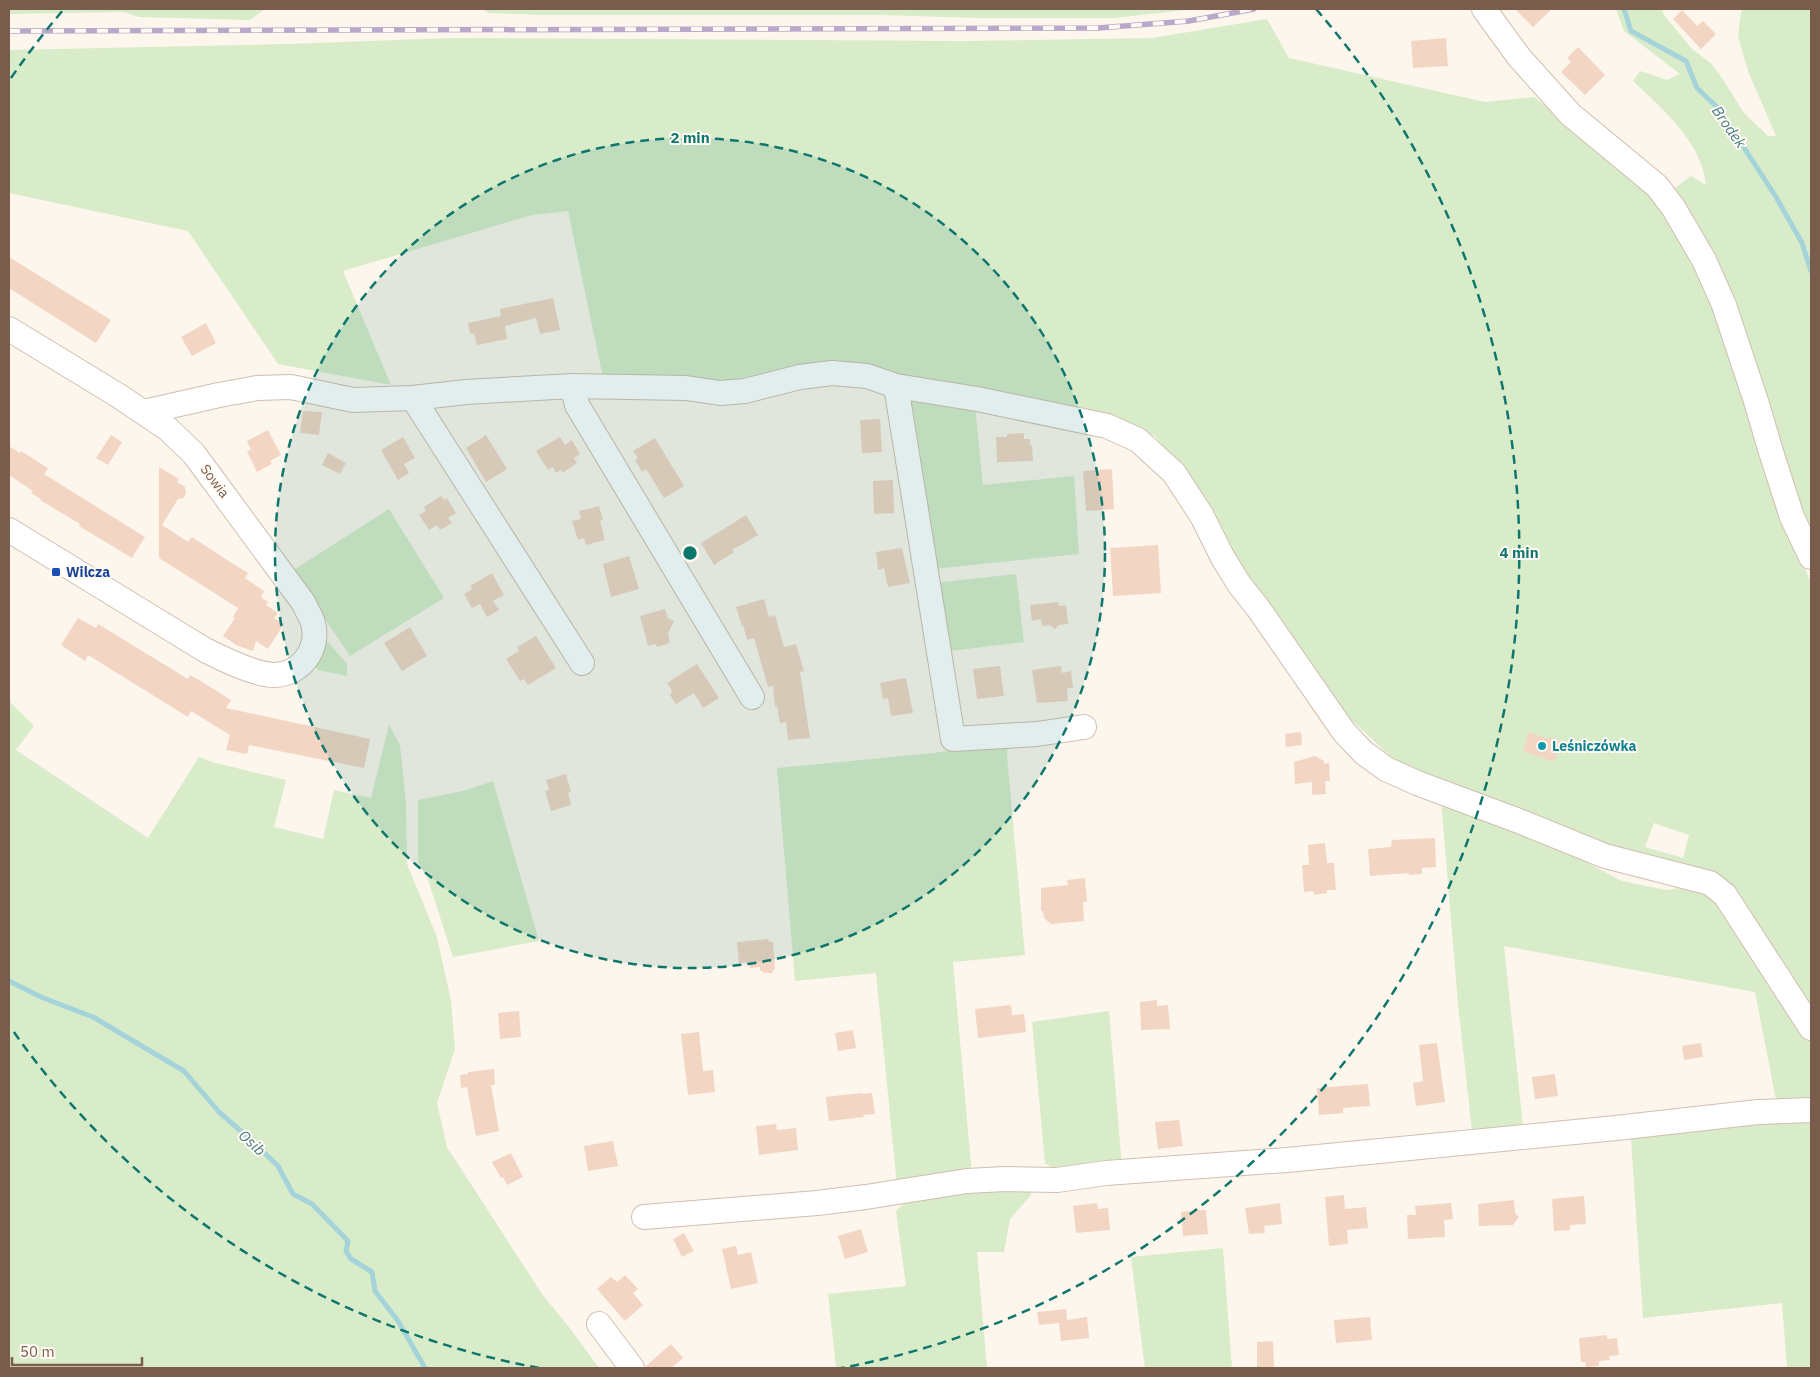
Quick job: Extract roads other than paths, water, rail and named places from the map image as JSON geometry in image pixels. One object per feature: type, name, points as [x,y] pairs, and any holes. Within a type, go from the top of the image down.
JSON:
[{"type":"street","points":[[1484,9],[1519,57],[1570,114],[1657,186],[1682,222],[1704,260],[1724,305],[1792,517],[1811,557]]},
{"type":"street","name":"Sowia","points":[[9,329],[144,412],[168,429],[194,454],[303,602],[313,624],[314,643],[307,659],[294,671],[276,675],[265,674],[232,663],[205,650],[9,530]]},
{"type":"street","points":[[144,412],[219,394],[257,388],[291,387],[353,400],[413,398],[466,392],[572,386],[686,388],[720,393],[745,392],[800,377],[832,374],[867,376],[896,386],[978,399],[1107,426],[1138,440],[1174,473],[1202,516],[1223,558],[1239,584],[1258,608],[1344,732],[1364,753],[1386,769],[1417,783],[1519,820],[1605,856],[1710,883],[1725,895],[1811,1028]]},
{"type":"street","points":[[572,386],[577,405],[752,697]]},
{"type":"street","points":[[896,386],[953,739],[1037,734],[1084,727]]},
{"type":"street","points":[[413,398],[582,663]]},
{"type":"street","points":[[644,1217],[817,1203],[968,1181],[1006,1179],[1057,1180],[1106,1173],[1287,1160],[1616,1128],[1758,1112],[1811,1110]]},
{"type":"street","points":[[599,1324],[632,1368]]},
{"type":"waterway","name":"Brodek","points":[[1624,9],[1631,31],[1686,61],[1697,88],[1719,109],[1776,197],[1802,243],[1811,271]]},
{"type":"waterway","name":"Osib","points":[[9,981],[41,997],[93,1017],[184,1071],[219,1112],[278,1166],[293,1194],[312,1204],[348,1241],[346,1251],[351,1259],[372,1272],[375,1291],[398,1321],[425,1368]]},
{"type":"railway","points":[[9,31],[1098,28],[1189,21],[1254,9]]},
{"type":"place","name":"Wilcza","points":[[56,572]]},
{"type":"place","name":"Leśniczówka","points":[[1542,746]]}]
